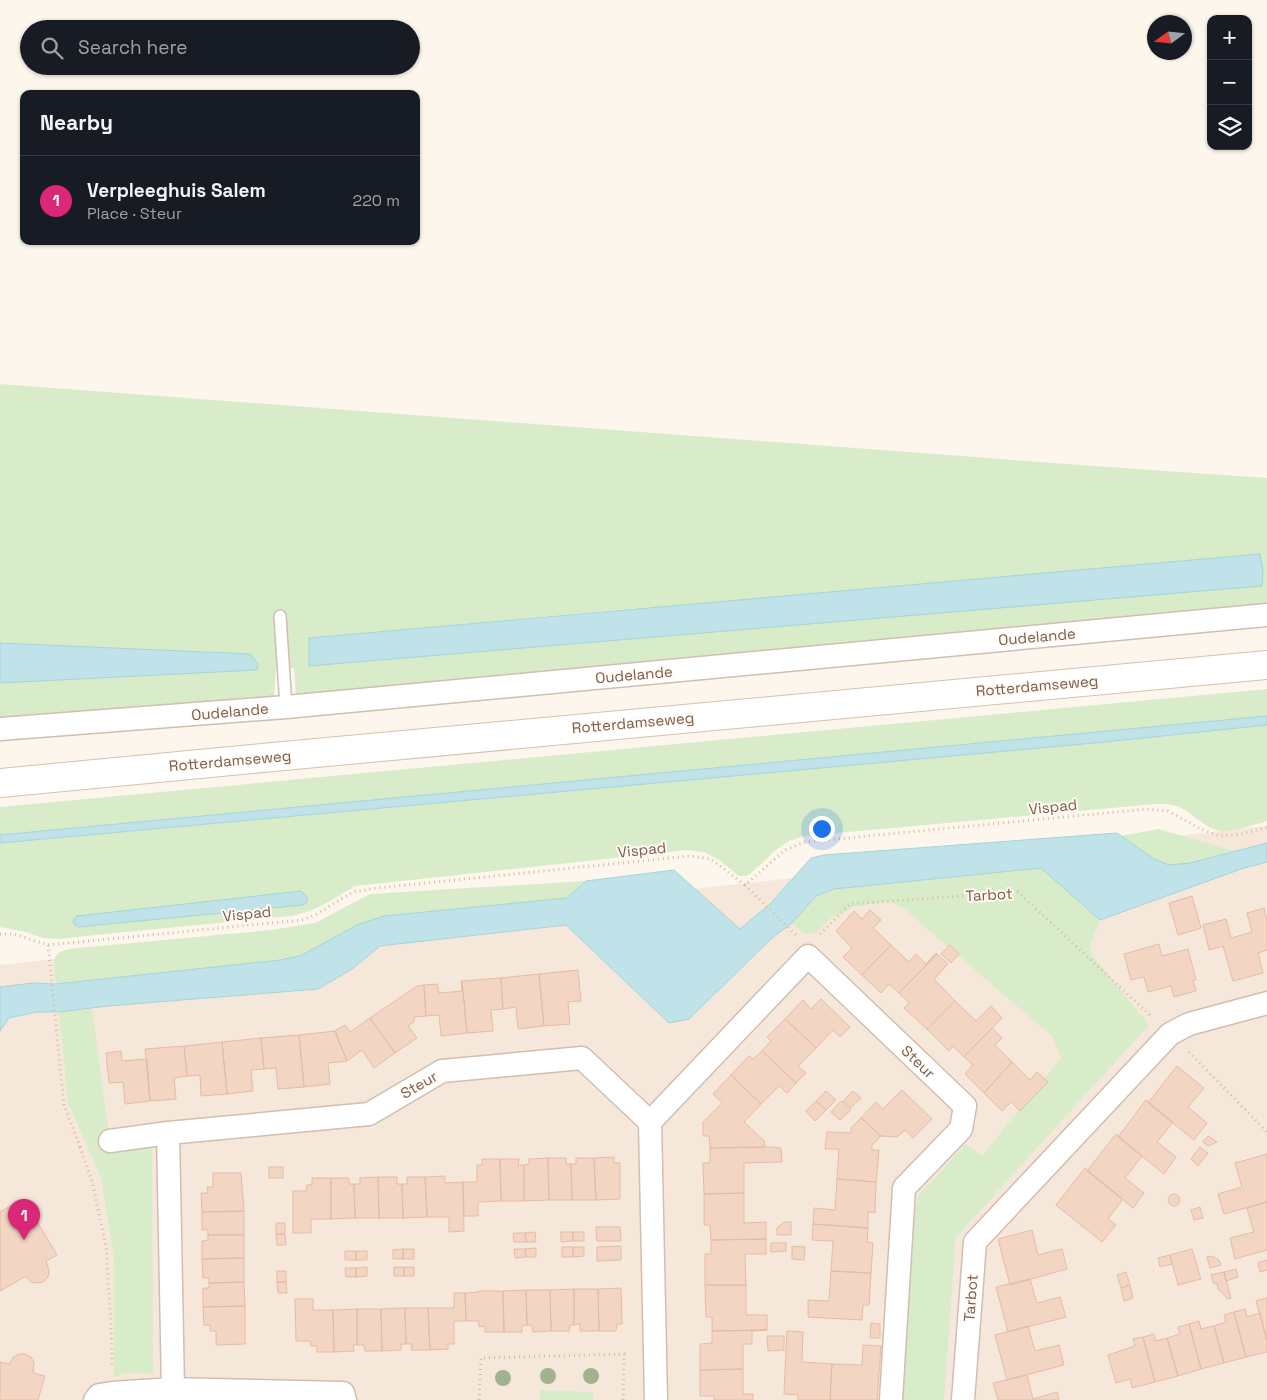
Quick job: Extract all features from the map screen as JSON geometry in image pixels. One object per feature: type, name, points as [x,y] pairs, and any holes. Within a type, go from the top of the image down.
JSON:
[{"type":"main road","name":"Rotterdamseweg","points":[[0,783],[1267,665]]},
{"type":"street","name":"Oudelande","points":[[0,729],[286,707],[1267,615]]},
{"type":"street","points":[[656,1400],[650,1122],[808,956]]},
{"type":"street","name":"Steur","points":[[808,956],[965,1106],[961,1129],[904,1188],[891,1400]]},
{"type":"street","name":"Tarbot","points":[[964,1400],[975,1242],[1170,1034],[1189,1024],[1267,1003]]},
{"type":"street","name":"Steur","points":[[110,1141],[168,1133],[369,1114],[442,1071],[582,1058],[650,1122]]},
{"type":"street","points":[[168,1133],[173,1389]]},
{"type":"street","points":[[104,1397],[173,1389],[343,1393],[346,1400]]},
{"type":"lane","points":[[280,616],[286,707]]},
{"type":"path","name":"Vispad","points":[[0,934],[14,934],[48,945],[302,920],[315,915],[354,892],[377,888],[689,856],[711,859],[745,885],[785,850],[805,842],[1146,809],[1168,811],[1219,836],[1242,834],[1267,827]]},
{"type":"path","points":[[745,885],[796,935]]},
{"type":"path","name":"Tarbot","points":[[808,956],[816,938],[850,904],[1018,892],[1170,1034],[1267,1132]]},
{"type":"path","points":[[48,945],[64,1105],[92,1181],[106,1246],[111,1323],[104,1397]]},
{"type":"path","points":[[80,1147],[110,1141]]},
{"type":"path","points":[[479,1400],[481,1358],[624,1354],[623,1400]]},
{"type":"shaded area","points":[[1267,826],[1267,1400],[0,1400],[0,965]]},
{"type":"green space","points":[[0,384],[1267,478],[1267,603],[296,696],[294,668],[276,669],[274,697],[0,718],[0,683],[256,670],[258,664],[250,654],[0,643]],"holes":[[[638,608],[309,666],[310,638]]]},
{"type":"green space","points":[[1267,689],[1267,716],[0,835],[0,807]]},
{"type":"green space","points":[[1267,725],[1267,821],[1235,830],[1216,830],[1206,826],[1179,807],[1156,804],[805,836],[789,841],[746,876],[739,876],[719,860],[704,852],[687,850],[355,886],[316,908],[290,916],[61,939],[43,938],[26,932],[0,927],[0,843],[1105,742]]},
{"type":"green space","points":[[1159,829],[1234,851],[1193,863],[1170,865],[1151,858],[1120,836]]},
{"type":"green space","points":[[1041,868],[1100,920],[1090,945],[1091,954],[1149,1025],[956,1237],[944,1400],[900,1400],[912,1220],[919,1195],[966,1144],[982,1156],[1061,1058],[1053,1037],[903,908],[889,901],[854,907],[832,917],[816,933],[804,934],[792,923],[816,896],[834,889]]},
{"type":"green space","points":[[586,881],[567,898],[384,916],[357,925],[300,956],[280,960],[56,984],[55,958],[62,951],[68,949],[271,930],[315,923],[370,894]]},
{"type":"green space","points":[[92,1009],[108,1127],[109,1149],[152,1144],[153,1374],[128,1373],[114,1377],[114,1259],[101,1177],[68,1103],[59,1012]]},
{"type":"green space","points":[[540,1390],[593,1392],[593,1400],[540,1400]]},
{"type":"water","points":[[1260,554],[1263,572],[1262,586],[309,666],[309,638]]},
{"type":"water","points":[[0,643],[250,654],[258,664],[257,670],[0,683]]},
{"type":"water","points":[[1267,716],[1267,725],[1105,742],[0,843],[0,835]]},
{"type":"water","points":[[1117,833],[1154,859],[1169,865],[1190,863],[1267,843],[1267,862],[1244,868],[1100,920],[1041,868],[834,889],[816,896],[792,923],[772,938],[689,1019],[669,1023],[566,925],[380,946],[352,969],[318,989],[108,1006],[59,1012],[37,1012],[9,1018],[0,1031],[0,987],[33,983],[56,984],[280,960],[300,956],[357,925],[384,916],[567,898],[586,881],[674,870],[740,929],[771,903],[811,858],[824,855]]},
{"type":"water","points":[[301,891],[307,897],[307,902],[303,905],[78,927],[73,921],[77,916]]},
{"type":"building","points":[[1192,896],[1201,928],[1178,935],[1169,903]]},
{"type":"building","points":[[1264,908],[1267,920],[1267,950],[1258,953],[1263,973],[1233,981],[1223,946],[1209,950],[1203,925],[1226,919],[1231,938],[1252,932],[1247,913]]},
{"type":"building","points":[[870,910],[881,920],[873,928],[891,945],[862,975],[843,957],[852,948],[836,931],[854,911],[862,919]]},
{"type":"building","points":[[1159,944],[1162,956],[1188,949],[1196,980],[1193,980],[1196,991],[1174,997],[1171,986],[1148,992],[1144,977],[1131,980],[1124,954]]},
{"type":"building","points":[[891,945],[909,962],[916,954],[926,964],[937,954],[899,993],[889,984],[881,993],[862,975]]},
{"type":"building","points":[[950,945],[959,954],[951,963],[941,954]]},
{"type":"building","points":[[937,954],[948,964],[934,979],[955,1001],[927,1029],[904,1008],[909,1003],[899,993]]},
{"type":"building","points":[[578,970],[581,1001],[568,1002],[570,1024],[544,1026],[539,974]]},
{"type":"building","points":[[539,974],[544,1026],[518,1029],[516,1007],[503,1009],[501,978]]},
{"type":"building","points":[[501,978],[503,1009],[491,1010],[493,1031],[467,1033],[462,981]]},
{"type":"building","points":[[461,981],[467,1033],[441,1036],[439,1015],[426,1016],[424,985],[437,984],[439,993],[462,991]]},
{"type":"building","points":[[424,985],[426,1016],[414,1017],[414,1022],[408,1026],[417,1038],[395,1053],[370,1018],[417,986]]},
{"type":"building","points":[[821,999],[850,1027],[840,1037],[833,1030],[816,1048],[785,1019],[803,1000],[811,1009]]},
{"type":"building","points":[[955,1001],[976,1021],[991,1006],[1002,1018],[964,1057],[953,1046],[949,1051],[927,1029]]},
{"type":"building","points":[[370,1018],[395,1053],[374,1068],[362,1050],[347,1061],[335,1031],[345,1025],[350,1032]]},
{"type":"building","points":[[785,1019],[816,1048],[798,1066],[806,1073],[796,1083],[762,1051],[771,1041],[767,1037]]},
{"type":"building","points":[[992,1028],[1002,1038],[995,1045],[1012,1062],[984,1093],[965,1074],[973,1065],[964,1057]]},
{"type":"building","points":[[335,1031],[347,1061],[328,1063],[330,1084],[304,1087],[299,1035]]},
{"type":"building","points":[[299,1035],[304,1087],[278,1089],[276,1068],[264,1069],[261,1038]]},
{"type":"building","points":[[261,1038],[264,1069],[251,1070],[253,1091],[227,1094],[222,1042]]},
{"type":"building","points":[[222,1042],[227,1094],[201,1096],[200,1075],[187,1076],[184,1046]]},
{"type":"building","points":[[184,1046],[187,1076],[174,1078],[176,1099],[150,1101],[145,1049]]},
{"type":"building","points":[[121,1051],[122,1061],[147,1059],[150,1101],[125,1104],[123,1082],[109,1083],[106,1053]]},
{"type":"building","points":[[762,1051],[796,1083],[787,1093],[779,1086],[761,1104],[731,1075],[749,1056],[753,1059]]},
{"type":"building","points":[[1012,1062],[1030,1080],[1037,1072],[1048,1082],[1020,1111],[1011,1102],[1002,1111],[984,1093]]},
{"type":"building","points":[[1177,1066],[1204,1088],[1188,1107],[1207,1123],[1194,1140],[1148,1103]]},
{"type":"building","points":[[731,1075],[761,1104],[744,1122],[764,1141],[765,1147],[710,1148],[709,1136],[703,1136],[703,1122],[722,1103],[713,1094]]},
{"type":"building","points":[[902,1090],[932,1119],[913,1138],[905,1130],[897,1137],[881,1136],[861,1118],[876,1102],[883,1109]]},
{"type":"building","points":[[826,1091],[836,1100],[826,1110],[816,1101]]},
{"type":"building","points":[[853,1091],[861,1098],[851,1108],[843,1101]]},
{"type":"building","points":[[1146,1100],[1173,1122],[1157,1142],[1176,1157],[1164,1174],[1118,1137]]},
{"type":"building","points":[[816,1101],[826,1110],[815,1121],[806,1111]]},
{"type":"building","points":[[841,1101],[851,1110],[840,1120],[831,1112]]},
{"type":"building","points":[[861,1118],[881,1136],[872,1145],[872,1150],[879,1150],[876,1182],[837,1179],[839,1149],[825,1149],[827,1132],[851,1133],[851,1128]]},
{"type":"building","points":[[1116,1134],[1142,1156],[1125,1178],[1144,1193],[1133,1208],[1087,1171]]},
{"type":"building","points":[[1208,1136],[1217,1142],[1208,1146],[1203,1142]]},
{"type":"building","points":[[1200,1147],[1208,1153],[1198,1166],[1191,1159]]},
{"type":"building","points":[[710,1148],[781,1148],[782,1162],[744,1163],[744,1193],[704,1194],[703,1163],[710,1163]]},
{"type":"building","points":[[1267,1154],[1267,1202],[1224,1214],[1218,1194],[1242,1187],[1235,1163]]},
{"type":"building","points":[[614,1157],[614,1163],[620,1163],[620,1199],[596,1200],[594,1158]]},
{"type":"building","points":[[548,1158],[549,1200],[524,1201],[524,1165],[529,1164],[529,1159]]},
{"type":"building","points":[[548,1158],[566,1158],[566,1164],[571,1164],[572,1200],[549,1200]]},
{"type":"building","points":[[576,1158],[594,1158],[596,1200],[572,1200],[571,1164],[576,1164]]},
{"type":"building","points":[[482,1159],[500,1159],[501,1201],[478,1202],[478,1216],[464,1216],[463,1182],[477,1182],[477,1165],[482,1165]]},
{"type":"building","points":[[500,1159],[519,1159],[518,1165],[524,1165],[524,1201],[501,1201]]},
{"type":"building","points":[[269,1167],[283,1167],[283,1178],[269,1178]]},
{"type":"building","points":[[1085,1168],[1123,1199],[1108,1219],[1116,1225],[1102,1242],[1056,1205]]},
{"type":"building","points":[[213,1173],[241,1173],[244,1211],[202,1212],[201,1193],[208,1193],[207,1187],[213,1187]]},
{"type":"building","points":[[445,1176],[445,1183],[463,1182],[464,1231],[449,1232],[449,1217],[427,1217],[425,1177]]},
{"type":"building","points":[[378,1177],[397,1177],[397,1184],[402,1184],[403,1218],[379,1218]]},
{"type":"building","points":[[378,1177],[379,1218],[355,1218],[354,1184],[360,1184],[360,1178]]},
{"type":"building","points":[[407,1177],[425,1177],[427,1217],[403,1218],[402,1184],[407,1184]]},
{"type":"building","points":[[312,1178],[331,1178],[331,1219],[311,1219],[311,1233],[293,1233],[293,1191],[306,1191],[307,1185],[312,1185]]},
{"type":"building","points":[[331,1178],[349,1178],[349,1184],[354,1184],[355,1218],[331,1219]]},
{"type":"building","points":[[837,1179],[876,1182],[875,1213],[868,1212],[868,1228],[813,1224],[814,1208],[835,1210]]},
{"type":"building","points":[[744,1193],[744,1223],[766,1222],[766,1239],[711,1240],[710,1225],[704,1225],[704,1194]]},
{"type":"building","points":[[1172,1194],[1176,1194],[1180,1200],[1176,1206],[1172,1206],[1168,1202],[1168,1198]]},
{"type":"building","points":[[1267,1202],[1267,1250],[1235,1259],[1230,1238],[1254,1232],[1247,1208]]},
{"type":"building","points":[[12,1205],[22,1222],[33,1215],[57,1255],[46,1261],[49,1271],[48,1277],[43,1282],[31,1282],[26,1276],[0,1291],[0,1212]]},
{"type":"building","points":[[1200,1207],[1203,1218],[1194,1220],[1191,1210]]},
{"type":"building","points":[[244,1211],[244,1235],[208,1235],[208,1230],[202,1230],[202,1212]]},
{"type":"building","points":[[784,1222],[791,1222],[791,1235],[777,1235],[777,1228]]},
{"type":"building","points":[[276,1223],[285,1223],[285,1234],[276,1234]]},
{"type":"building","points":[[813,1224],[868,1228],[867,1242],[873,1243],[871,1273],[831,1271],[833,1241],[812,1240]]},
{"type":"building","points":[[596,1227],[620,1227],[621,1241],[597,1241]]},
{"type":"building","points":[[1032,1230],[1038,1255],[1062,1249],[1067,1269],[1010,1285],[998,1239]]},
{"type":"building","points":[[535,1232],[536,1242],[526,1242],[525,1233]]},
{"type":"building","points":[[561,1232],[573,1232],[573,1241],[561,1242]]},
{"type":"building","points":[[573,1232],[584,1232],[584,1241],[573,1241]]},
{"type":"building","points":[[513,1233],[525,1233],[526,1242],[514,1242]]},
{"type":"building","points":[[276,1234],[285,1234],[286,1245],[277,1245]]},
{"type":"building","points":[[208,1235],[244,1235],[244,1258],[202,1259],[202,1241],[208,1240]]},
{"type":"building","points":[[766,1239],[766,1254],[745,1254],[746,1285],[705,1285],[705,1254],[711,1254],[711,1240]]},
{"type":"building","points":[[771,1243],[786,1243],[786,1251],[771,1252]]},
{"type":"building","points":[[621,1246],[621,1260],[597,1261],[597,1247]]},
{"type":"building","points":[[792,1246],[805,1247],[804,1260],[792,1259]]},
{"type":"building","points":[[562,1247],[573,1247],[573,1257],[562,1257]]},
{"type":"building","points":[[573,1247],[584,1247],[584,1256],[573,1257]]},
{"type":"building","points":[[536,1248],[536,1257],[526,1257],[525,1249]]},
{"type":"building","points":[[403,1249],[403,1259],[393,1259],[393,1250]]},
{"type":"building","points":[[403,1249],[414,1249],[414,1259],[403,1259]]},
{"type":"building","points":[[514,1249],[525,1249],[526,1257],[515,1258]]},
{"type":"building","points":[[1192,1249],[1201,1279],[1178,1285],[1170,1255]]},
{"type":"building","points":[[345,1251],[356,1251],[356,1260],[345,1260]]},
{"type":"building","points":[[356,1251],[367,1251],[367,1260],[356,1260]]},
{"type":"building","points":[[1170,1255],[1172,1264],[1160,1267],[1158,1258]]},
{"type":"building","points":[[1212,1256],[1219,1260],[1221,1265],[1210,1268],[1207,1257]]},
{"type":"building","points":[[244,1258],[244,1282],[209,1283],[209,1278],[203,1278],[202,1259]]},
{"type":"building","points":[[1267,1260],[1267,1270],[1260,1272],[1258,1263]]},
{"type":"building","points":[[367,1267],[367,1276],[356,1277],[356,1268]]},
{"type":"building","points":[[394,1267],[404,1267],[404,1276],[394,1276]]},
{"type":"building","points":[[404,1267],[414,1267],[414,1276],[404,1276]]},
{"type":"building","points":[[345,1268],[356,1268],[356,1277],[346,1277]]},
{"type":"building","points":[[1236,1269],[1238,1277],[1226,1281],[1224,1272]]},
{"type":"building","points":[[277,1271],[286,1271],[286,1282],[277,1282]]},
{"type":"building","points":[[831,1271],[871,1273],[869,1305],[863,1305],[862,1320],[808,1317],[808,1300],[829,1301]]},
{"type":"building","points":[[1126,1272],[1130,1285],[1121,1288],[1117,1275]]},
{"type":"building","points":[[1224,1272],[1231,1298],[1228,1299],[1218,1289],[1217,1283],[1214,1284],[1211,1275]]},
{"type":"building","points":[[1030,1279],[1037,1303],[1060,1297],[1066,1317],[1008,1332],[996,1287]]},
{"type":"building","points":[[244,1282],[245,1306],[203,1307],[203,1288],[209,1288],[209,1283]]},
{"type":"building","points":[[277,1282],[286,1282],[287,1293],[278,1293]]},
{"type":"building","points":[[705,1285],[746,1285],[746,1315],[767,1315],[767,1330],[712,1331],[712,1317],[706,1317]]},
{"type":"building","points":[[1130,1285],[1133,1298],[1124,1301],[1121,1288]]},
{"type":"building","points":[[621,1288],[622,1324],[617,1324],[616,1331],[599,1331],[598,1289]]},
{"type":"building","points":[[574,1289],[598,1289],[599,1331],[580,1331],[580,1324],[574,1325]]},
{"type":"building","points":[[574,1289],[574,1325],[570,1325],[569,1331],[551,1331],[550,1290]]},
{"type":"building","points":[[526,1290],[527,1325],[522,1326],[522,1332],[504,1332],[503,1291]]},
{"type":"building","points":[[526,1290],[550,1290],[551,1331],[533,1332],[532,1325],[527,1325]]},
{"type":"building","points":[[503,1291],[504,1332],[485,1332],[485,1326],[479,1327],[479,1321],[466,1321],[465,1293]]},
{"type":"building","points":[[454,1293],[465,1293],[466,1321],[454,1321],[454,1344],[448,1344],[448,1349],[430,1350],[428,1308],[454,1308]]},
{"type":"building","points":[[1267,1298],[1267,1341],[1256,1301]]},
{"type":"building","points":[[295,1299],[313,1299],[313,1310],[333,1310],[334,1352],[317,1352],[317,1346],[311,1346],[310,1341],[296,1341]]},
{"type":"building","points":[[245,1306],[245,1344],[216,1345],[216,1331],[210,1331],[210,1325],[204,1325],[203,1307]]},
{"type":"building","points":[[405,1308],[406,1344],[401,1344],[401,1350],[382,1351],[381,1309]]},
{"type":"building","points":[[405,1308],[428,1308],[430,1350],[411,1350],[412,1344],[406,1344]]},
{"type":"building","points":[[357,1309],[381,1309],[382,1351],[365,1351],[364,1345],[357,1345]]},
{"type":"building","points":[[357,1309],[357,1345],[353,1345],[354,1351],[334,1352],[333,1310]]},
{"type":"building","points":[[1245,1309],[1247,1317],[1260,1313],[1267,1341],[1267,1352],[1246,1357],[1234,1312]]},
{"type":"building","points":[[1234,1312],[1246,1357],[1224,1363],[1214,1326],[1226,1322],[1224,1315]]},
{"type":"building","points":[[1199,1321],[1201,1329],[1214,1326],[1224,1363],[1201,1369],[1189,1324]]},
{"type":"building","points":[[871,1323],[880,1324],[880,1338],[870,1338]]},
{"type":"building","points":[[1189,1324],[1201,1369],[1178,1376],[1167,1338],[1180,1334],[1178,1327]]},
{"type":"building","points":[[1028,1326],[1035,1351],[1059,1345],[1064,1365],[1007,1380],[995,1335]]},
{"type":"building","points":[[767,1330],[752,1331],[752,1344],[743,1344],[743,1369],[700,1370],[700,1344],[712,1343],[712,1331]]},
{"type":"building","points":[[787,1331],[803,1332],[802,1362],[832,1364],[830,1400],[798,1400],[798,1395],[784,1394]]},
{"type":"building","points":[[1154,1334],[1156,1341],[1167,1338],[1178,1376],[1155,1382],[1143,1337]]},
{"type":"building","points":[[767,1336],[784,1336],[784,1350],[768,1351]]},
{"type":"building","points":[[1143,1337],[1155,1382],[1132,1388],[1130,1379],[1116,1383],[1108,1355],[1135,1346],[1133,1339]]},
{"type":"building","points":[[863,1345],[881,1346],[877,1400],[830,1400],[832,1364],[862,1365]]},
{"type":"building","points":[[19,1354],[31,1357],[34,1363],[33,1373],[45,1376],[38,1400],[0,1400],[0,1362],[10,1364],[13,1357]]},
{"type":"building","points":[[743,1369],[743,1394],[753,1394],[753,1400],[714,1400],[714,1396],[700,1396],[700,1370]]},
{"type":"building","points":[[1027,1375],[1033,1399],[1057,1392],[1059,1400],[998,1400],[993,1383]]},
{"type":"place","name":"Verpleeghuis Salem","points":[[24,1240]]}]
